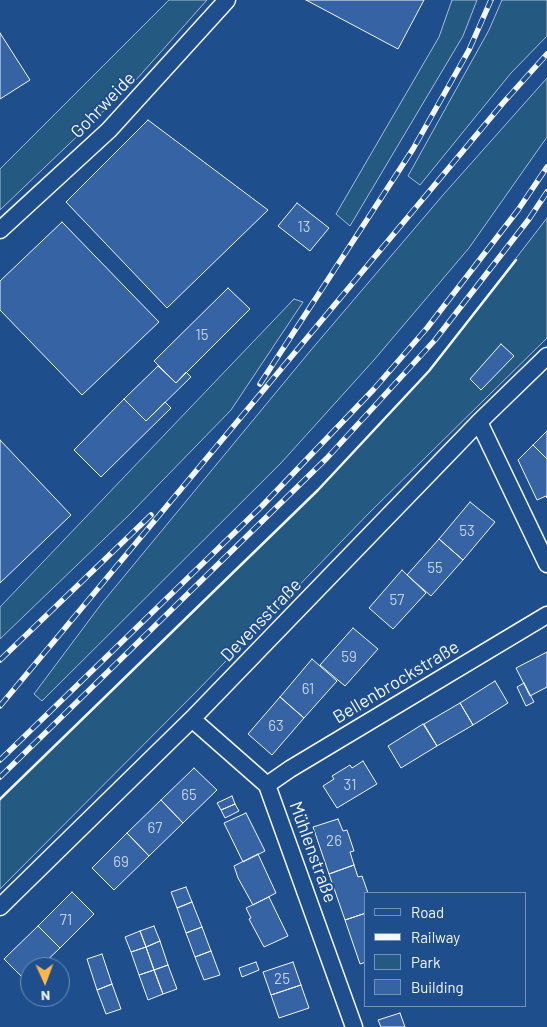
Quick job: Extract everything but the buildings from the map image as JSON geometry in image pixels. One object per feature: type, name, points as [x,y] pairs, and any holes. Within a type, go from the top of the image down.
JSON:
[{"type":"street","name":"Gohrweide","points":[[0,230],[109,130],[227,0]]},
{"type":"street","name":"Devensstraße","points":[[0,907],[192,719],[479,422],[547,356]]},
{"type":"street","points":[[479,422],[547,564]]},
{"type":"street","name":"Bellenbrockstraße","points":[[267,786],[290,768],[547,615]]},
{"type":"street","name":"Mühlenstraße","points":[[192,719],[267,786],[354,1027]]},
{"type":"green space","points":[[169,0],[207,0],[135,81],[0,210],[0,169]]},
{"type":"green space","points":[[452,0],[477,0],[463,36],[350,226],[336,214],[439,37]]},
{"type":"green space","points":[[502,0],[547,0],[547,36],[511,73],[420,185],[408,176],[489,30]]},
{"type":"green space","points":[[547,78],[547,137],[469,248],[374,360],[281,463],[42,701],[34,694],[102,603],[311,350],[443,195]]},
{"type":"green space","points":[[547,218],[547,338],[369,513],[196,692],[0,889],[0,799],[318,490],[429,371]]},
{"type":"green space","points":[[294,299],[303,302],[231,410],[129,515],[0,639],[0,607]]},
{"type":"railway","points":[[260,384],[413,149],[469,50],[491,0]]},
{"type":"railway","points":[[0,706],[503,103],[547,54]]},
{"type":"railway","points":[[0,760],[262,506],[374,389],[427,328],[518,210],[547,167]]},
{"type":"railway","points":[[0,777],[327,458],[435,340],[529,219],[547,192]]},
{"type":"railway","points":[[0,660],[151,515]]},
{"type":"wall","points":[[0,799],[318,490],[429,371],[516,260]]}]
